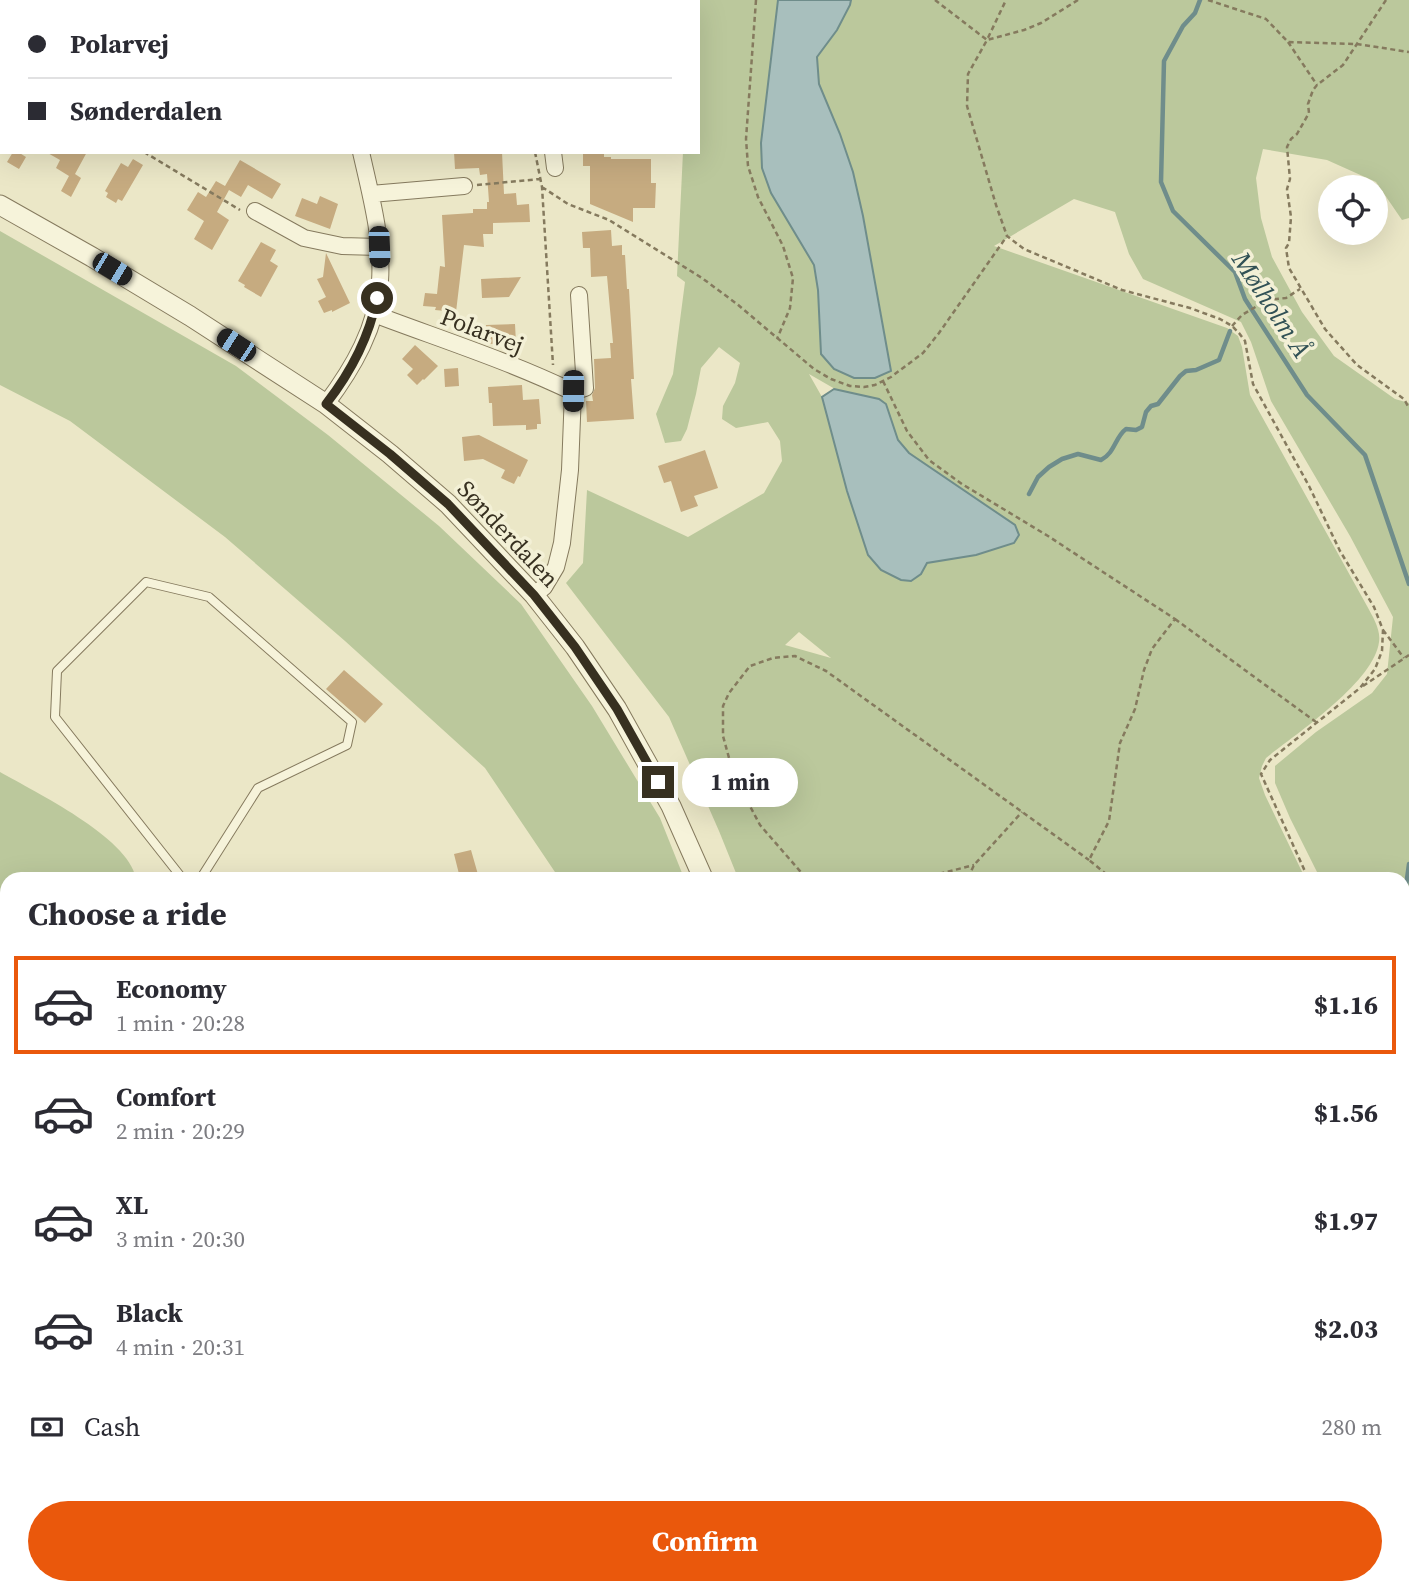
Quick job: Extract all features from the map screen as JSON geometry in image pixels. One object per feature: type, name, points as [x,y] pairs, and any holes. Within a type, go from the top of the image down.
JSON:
[{"type":"street","points":[[326,404],[354,363],[374,314],[380,281],[379,247],[361,154]]},
{"type":"street","points":[[371,194],[464,186]]},
{"type":"street","name":"Sønderdalen","points":[[0,205],[190,316],[326,404],[448,504],[534,595],[575,647],[617,709],[671,806],[700,872]]},
{"type":"street","points":[[255,211],[303,238],[342,246],[379,247]]},
{"type":"street","points":[[534,595],[544,587],[556,567],[562,543],[570,470],[573,391],[585,388],[579,295]]},
{"type":"street","name":"Polarvej","points":[[374,314],[573,391]]},
{"type":"lane","points":[[177,872],[55,717],[57,671],[146,582],[209,597],[352,722],[347,745],[258,788],[205,872]]},
{"type":"path","points":[[757,0],[746,139],[748,166],[758,197],[783,246],[793,278],[790,308],[777,339]]},
{"type":"path","points":[[935,0],[987,40]]},
{"type":"path","points":[[1006,0],[968,74],[967,106],[1007,236],[1024,249],[1122,290],[1190,308],[1232,326],[1245,341],[1253,384],[1264,406],[1309,486],[1340,551],[1374,607],[1383,630],[1404,659]]},
{"type":"path","points":[[987,40],[1032,27],[1078,0]]},
{"type":"path","points":[[1208,0],[1266,19],[1288,42],[1317,85]]},
{"type":"path","points":[[1385,0],[1343,65],[1317,85],[1310,98],[1309,113],[1287,147],[1290,179],[1287,189],[1291,217],[1289,243],[1286,248],[1289,268],[1325,329],[1357,365],[1404,399],[1409,408]]},
{"type":"path","points":[[1288,42],[1357,44],[1409,52]]},
{"type":"path","points":[[147,154],[244,213],[255,211]]},
{"type":"path","points":[[535,154],[542,187],[554,383]]},
{"type":"path","points":[[464,186],[540,179]]},
{"type":"path","points":[[542,187],[568,204],[609,220],[702,278],[814,369],[850,386],[864,387],[883,381],[923,353],[1007,236]]},
{"type":"path","points":[[1232,326],[1242,315],[1267,300],[1286,298],[1300,289]]},
{"type":"path","points":[[883,381],[907,431],[929,460],[962,484],[1048,536],[1175,619],[1317,723]]},
{"type":"path","points":[[1089,860],[1109,821],[1120,743],[1135,709],[1144,670],[1152,649],[1175,619]]},
{"type":"path","points":[[1360,688],[1376,668],[1382,651],[1383,630]]},
{"type":"path","points":[[1305,872],[1261,774],[1270,760],[1360,688],[1409,654]]},
{"type":"path","points":[[801,872],[760,825],[734,776],[723,736],[723,706],[729,693],[750,666],[773,658],[795,656],[826,671],[1104,872]]},
{"type":"path","points":[[971,872],[1022,812]]},
{"type":"path","points":[[947,872],[974,865]]},
{"type":"green space","points":[[700,0],[778,0],[761,143],[762,168],[771,193],[814,265],[818,290],[883,324],[853,172],[819,85],[817,57],[837,30],[851,0],[1409,0],[1409,218],[1402,220],[1388,200],[1388,175],[1360,175],[1327,160],[1263,149],[1256,178],[1261,218],[1272,257],[1302,312],[1334,356],[1395,399],[1409,403],[1409,872],[1317,872],[1275,783],[1275,766],[1316,732],[1372,693],[1387,674],[1393,617],[1350,536],[1271,401],[1251,342],[1241,322],[1143,279],[1129,254],[1115,212],[1074,199],[994,246],[1227,328],[1238,336],[1250,395],[1376,624],[1379,642],[1364,673],[1332,706],[1266,758],[1262,766],[1259,778],[1265,795],[1302,872],[736,872],[669,717],[566,583],[583,563],[587,490],[688,537],[764,493],[782,461],[780,441],[768,422],[736,428],[722,419],[723,406],[735,383],[740,363],[719,347],[701,368],[687,429],[681,441],[665,443],[656,414],[673,374],[685,282],[677,276],[683,154],[700,154]],"holes":[[[809,374],[835,389],[879,399],[886,404],[898,440],[909,453],[1015,525],[976,555],[927,563],[921,574],[868,555],[847,491],[822,397]],[[799,632],[831,658],[785,645]]]},
{"type":"green space","points":[[0,231],[236,366],[328,435],[439,526],[521,604],[592,706],[660,818],[682,872],[555,872],[485,768],[345,641],[225,537],[70,421],[0,385]]},
{"type":"green space","points":[[0,772],[99,832],[129,862],[133,872],[0,872]]},
{"type":"water","points":[[778,0],[851,0],[837,30],[817,57],[819,84],[853,172],[863,216],[891,371],[875,378],[854,378],[834,369],[821,354],[814,265],[771,193],[762,168],[761,143]]},
{"type":"water","points":[[834,389],[879,399],[886,404],[898,440],[909,453],[1015,525],[1019,535],[1014,543],[976,555],[927,563],[921,574],[911,581],[901,580],[881,570],[868,555],[847,491],[822,397]]},
{"type":"building","points":[[12,154],[26,157],[19,169],[7,162]]},
{"type":"building","points":[[50,154],[86,154],[75,174],[81,178],[71,197],[61,191],[69,176],[56,168],[60,160]]},
{"type":"building","points":[[454,154],[502,154],[504,194],[516,193],[517,205],[529,204],[530,222],[493,223],[493,234],[483,234],[484,247],[464,245],[456,312],[423,306],[425,293],[437,294],[440,266],[445,267],[442,215],[473,213],[473,209],[487,209],[489,202],[487,174],[480,175],[479,168],[455,169]]},
{"type":"building","points":[[583,154],[604,154],[604,157],[611,159],[651,159],[651,183],[656,183],[655,208],[633,208],[633,222],[590,204],[590,166],[583,166]]},
{"type":"building","points":[[133,159],[143,165],[122,201],[118,199],[116,203],[106,197],[108,193],[105,191],[121,163],[128,167]]},
{"type":"building","points":[[240,160],[281,184],[272,199],[248,185],[241,197],[229,190],[217,212],[229,220],[212,250],[194,239],[204,221],[187,210],[198,192],[206,197],[216,181],[225,186]]},
{"type":"building","points":[[320,196],[338,204],[330,229],[295,216],[302,198],[317,204]]},
{"type":"building","points":[[611,230],[612,246],[622,245],[622,255],[625,255],[634,379],[631,379],[634,419],[587,422],[586,401],[593,401],[595,388],[594,359],[611,358],[610,343],[613,343],[607,276],[591,277],[590,248],[583,248],[582,232]]},
{"type":"building","points":[[261,242],[276,250],[270,261],[278,266],[261,297],[238,281]]},
{"type":"building","points":[[326,253],[350,303],[324,313],[318,301],[326,297],[317,279],[323,277]]},
{"type":"building","points":[[521,277],[509,297],[482,298],[481,279]]},
{"type":"building","points":[[515,324],[516,343],[487,344],[486,325]]},
{"type":"building","points":[[415,345],[438,366],[417,385],[407,375],[413,369],[402,359]]},
{"type":"building","points":[[458,368],[459,386],[445,387],[444,369]]},
{"type":"building","points":[[522,385],[523,400],[539,399],[541,424],[537,424],[537,429],[526,430],[526,425],[493,426],[488,387]]},
{"type":"building","points":[[479,435],[528,460],[514,484],[501,478],[505,470],[483,459],[464,461],[462,437]]},
{"type":"building","points":[[705,450],[718,488],[694,496],[698,506],[681,512],[671,481],[664,483],[658,466]]},
{"type":"building","points":[[344,670],[383,704],[365,723],[326,689]]},
{"type":"building","points":[[471,850],[477,872],[458,872],[454,854]]},
{"type":"waterway","name":"Mølholm Å","points":[[1200,0],[1195,13],[1183,26],[1164,61],[1161,182],[1173,211],[1235,272],[1245,299],[1307,395],[1365,455],[1409,584]]},
{"type":"waterway","points":[[1029,494],[1038,477],[1062,459],[1078,454],[1101,460],[1106,457],[1126,429],[1136,430],[1142,427],[1146,412],[1151,406],[1158,404],[1180,376],[1186,371],[1196,370],[1219,360],[1230,331]]},
{"type":"waterway","name":"Mølholm Å","points":[[1408,872],[1409,864]]},
{"type":"route","points":[[377,298],[374,314],[354,363],[326,404],[448,504],[534,595],[575,647],[617,709],[658,782]]}]
